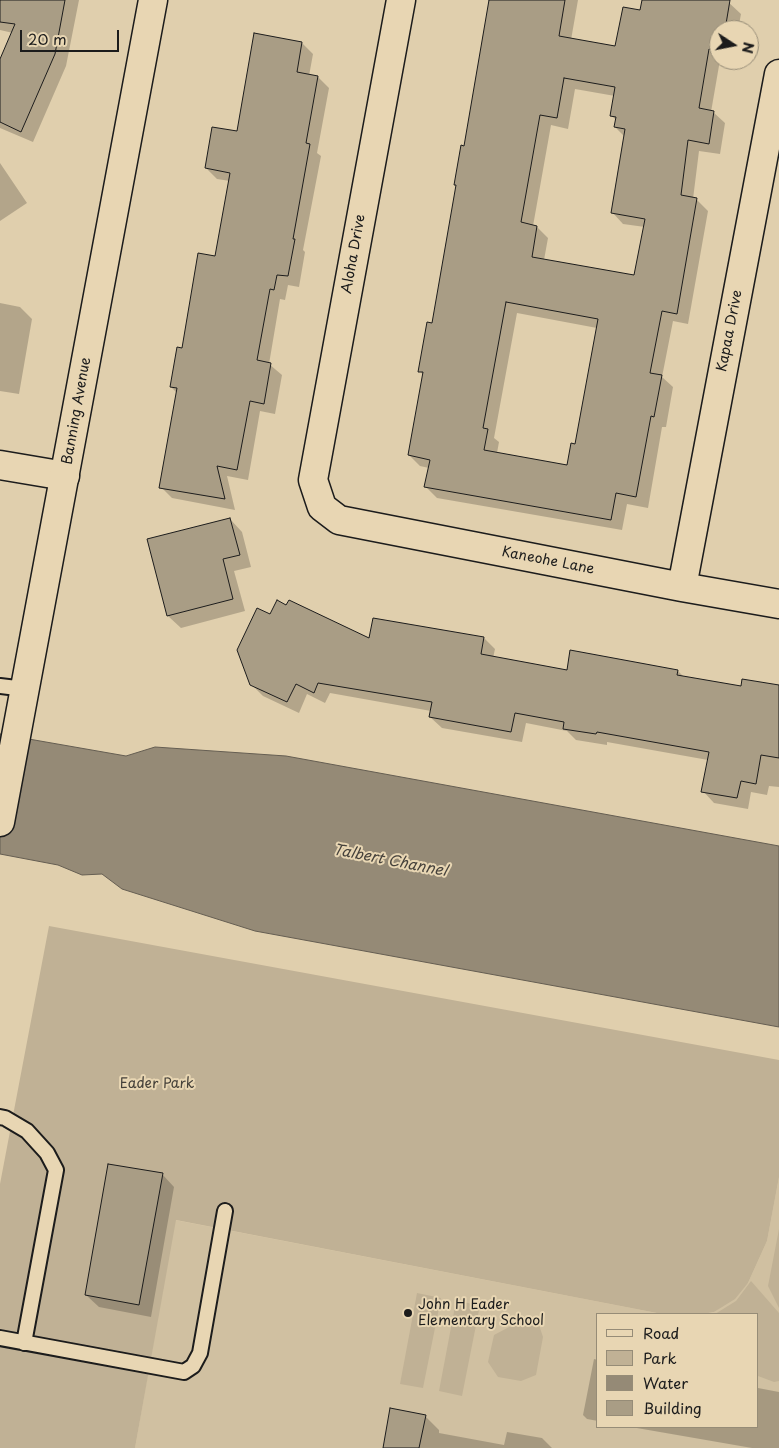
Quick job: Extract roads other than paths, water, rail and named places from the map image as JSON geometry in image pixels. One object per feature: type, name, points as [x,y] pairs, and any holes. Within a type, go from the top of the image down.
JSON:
[{"type":"street","name":"Banning Avenue","points":[[0,822],[12,688],[65,476],[153,0]]},
{"type":"street","name":"Aloha Drive","points":[[322,507],[313,480],[401,0]]},
{"type":"street","name":"Kapaa Drive","points":[[682,587],[779,74]]},
{"type":"street","points":[[0,465],[65,476]]},
{"type":"street","name":"Kaneohe Lane","points":[[322,507],[339,520],[779,604]]},
{"type":"lane","points":[[0,1117],[27,1131],[47,1152],[56,1170],[24,1343]]},
{"type":"lane","points":[[0,1338],[184,1372],[193,1366],[200,1352],[226,1211]]},
{"type":"water","name":"Talbert Channel","points":[[0,734],[126,756],[155,747],[286,756],[779,846],[779,1027],[255,931],[122,889],[102,874],[82,875],[58,865],[0,854]]},
{"type":"place","name":"John H Eader Elementary School","points":[[408,1313]]},
{"type":"park label","name":"Eader Park","points":[[157,1084]]}]
